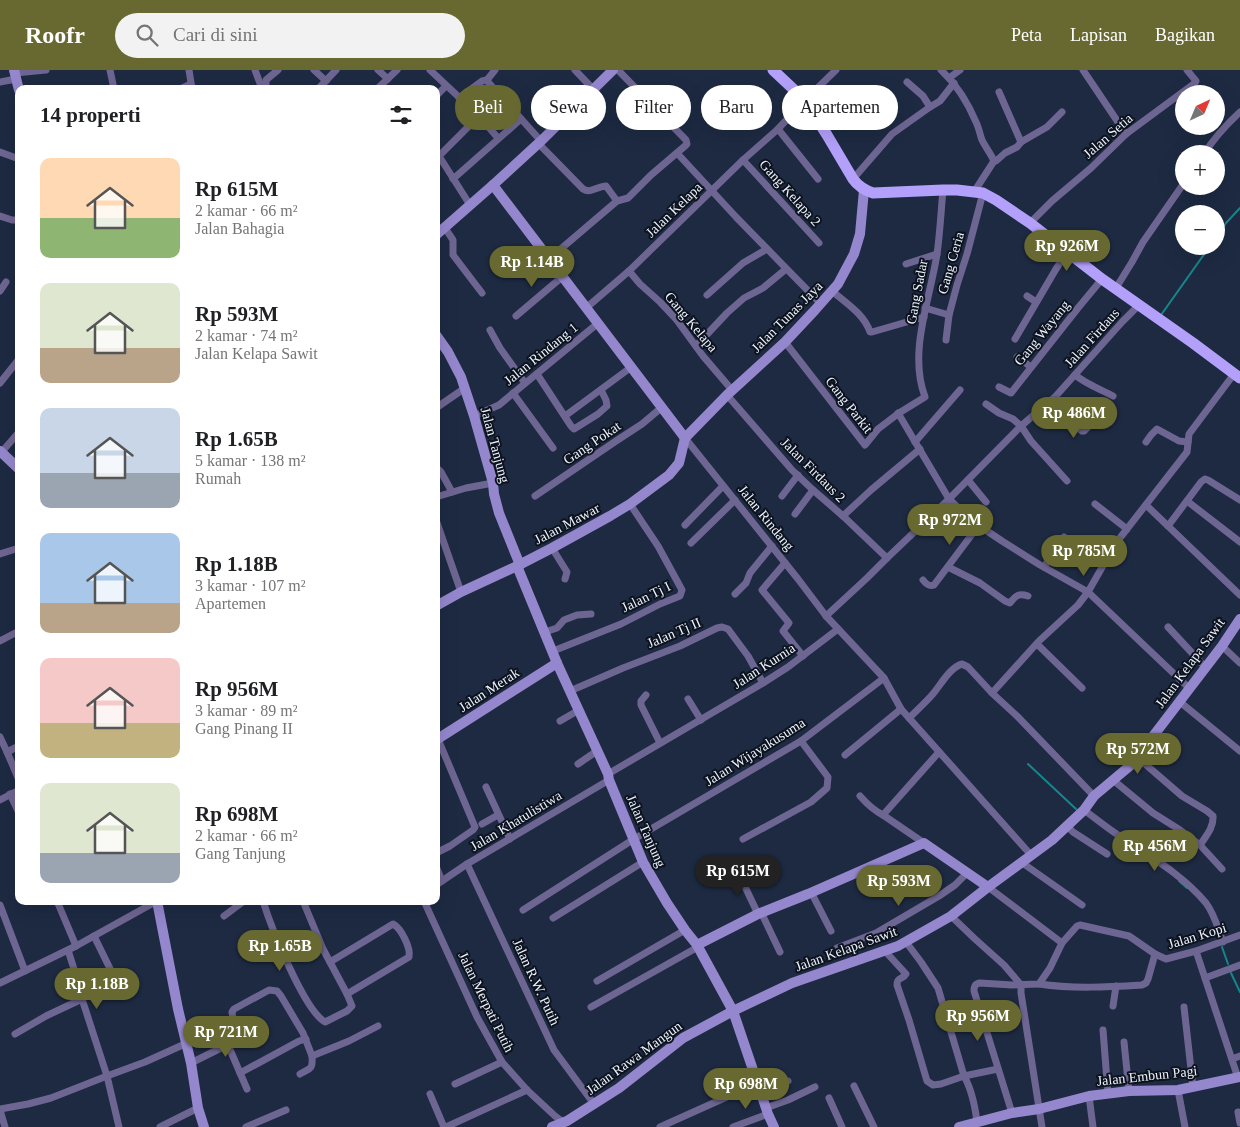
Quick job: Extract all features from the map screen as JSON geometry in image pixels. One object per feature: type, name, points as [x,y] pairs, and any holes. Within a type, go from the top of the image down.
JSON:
[{"type":"main road","points":[[773,70],[789,85]]},
{"type":"main road","points":[[824,130],[856,184],[864,190],[873,193],[943,190],[978,193],[996,200],[1237,376]]},
{"type":"street","points":[[0,82],[15,74],[46,70]]},
{"type":"street","points":[[110,70],[113,85]]},
{"type":"street","points":[[188,70],[191,85]]},
{"type":"street","points":[[255,70],[262,85]]},
{"type":"street","points":[[264,85],[266,80],[278,70]]},
{"type":"street","points":[[314,70],[326,81]]},
{"type":"street","points":[[322,85],[336,70]]},
{"type":"street","points":[[378,70],[388,79]]},
{"type":"street","points":[[381,85],[397,70]]},
{"type":"street","points":[[430,70],[455,94]]},
{"type":"street","points":[[477,85],[487,80],[495,70]]},
{"type":"street","points":[[575,70],[589,85]]},
{"type":"street","points":[[597,85],[612,70]]},
{"type":"street","points":[[549,259],[618,201],[628,198],[687,144],[686,140],[618,70]]},
{"type":"street","name":"Jalan Kelapa","points":[[820,85],[836,70]]},
{"type":"street","points":[[941,70],[952,80],[976,122],[982,140],[994,161],[1017,147],[1021,142],[1047,128],[1062,112]]},
{"type":"street","points":[[853,179],[892,134],[930,106],[940,101],[960,70]]},
{"type":"street","points":[[1083,70],[1126,134]]},
{"type":"street","name":"Jalan Setia","points":[[1030,223],[1126,134],[1195,83],[1196,81],[1188,70]]},
{"type":"street","points":[[487,80],[491,85]]},
{"type":"street","points":[[907,82],[923,96],[930,106]]},
{"type":"street","points":[[440,92],[446,86]]},
{"type":"street","points":[[1000,92],[1021,142]]},
{"type":"street","points":[[1210,145],[1219,133],[1240,112]]},
{"type":"street","points":[[521,119],[539,142],[583,189],[591,191],[606,186],[618,201]]},
{"type":"street","name":"Jalan Kelapa","points":[[586,308],[629,271],[782,125]]},
{"type":"street","points":[[778,129],[818,179]]},
{"type":"street","points":[[440,155],[465,130]]},
{"type":"street","points":[[491,130],[498,138]]},
{"type":"street","points":[[454,179],[508,130]]},
{"type":"street","points":[[482,293],[453,255],[453,240],[440,232],[551,130]]},
{"type":"street","points":[[0,152],[15,158]]},
{"type":"street","points":[[677,153],[821,304]]},
{"type":"street","points":[[440,158],[470,205]]},
{"type":"street","name":"Gang Kelapa 2","points":[[743,160],[819,243]]},
{"type":"street","name":"Gang Ceria","points":[[946,340],[949,315],[978,193],[994,161]]},
{"type":"street","name":"Jalan Rindang","points":[[493,185],[661,408],[826,616],[884,678],[901,710],[1032,855]]},
{"type":"street","name":"Jalan Tunas Jaya","points":[[685,438],[730,392],[785,342],[838,284],[854,254],[860,234],[864,190]]},
{"type":"street","name":"Gang Sadar","points":[[925,397],[918,371],[920,344],[925,308],[937,254],[943,190]]},
{"type":"street","points":[[1116,288],[1143,242],[1176,195]]},
{"type":"street","points":[[0,216],[15,220]]},
{"type":"street","points":[[707,295],[743,263],[767,249]]},
{"type":"street","points":[[1015,339],[1067,252]]},
{"type":"street","points":[[906,264],[937,254]]},
{"type":"street","points":[[696,346],[744,298],[762,288],[786,269]]},
{"type":"street","name":"Gang Kelapa","points":[[629,271],[676,319],[730,392]]},
{"type":"street","points":[[516,316],[562,277]]},
{"type":"street","name":"Gang Wayang","points":[[999,387],[1011,393],[1102,279]]},
{"type":"street","points":[[0,291],[6,282]]},
{"type":"street","points":[[832,291],[857,313],[868,325],[870,332],[924,317]]},
{"type":"street","points":[[1027,296],[1036,302]]},
{"type":"street","name":"Jalan Firdaus","points":[[826,616],[949,499],[1021,426],[1050,402],[1139,305]]},
{"type":"street","points":[[925,308],[949,315]]},
{"type":"street","name":"Jalan Rindang 1","points":[[474,416],[498,405],[598,324]]},
{"type":"street","points":[[490,330],[500,348],[525,383]]},
{"type":"street","name":"Jalan Tanjung","points":[[440,341],[448,352],[465,388],[493,482],[499,513],[557,663],[597,751],[643,862],[667,903],[697,946],[733,1011],[774,1127]]},
{"type":"street","name":"Gang Parkit","points":[[785,342],[865,445],[878,429],[925,397]]},
{"type":"street","points":[[1018,356],[1030,367]]},
{"type":"street","points":[[0,383],[15,364]]},
{"type":"street","points":[[565,416],[630,368]]},
{"type":"street","points":[[537,374],[574,429],[607,406],[601,390]]},
{"type":"street","points":[[1075,374],[1088,385],[1099,388],[1113,396]]},
{"type":"street","points":[[992,694],[1037,644],[1078,605],[1088,592],[1116,543],[1187,452],[1189,434],[1237,376]]},
{"type":"street","points":[[440,405],[465,388]]},
{"type":"street","points":[[915,442],[960,390]]},
{"type":"street","name":"Jalan Firdaus 2","points":[[730,392],[798,475],[886,558]]},
{"type":"street","points":[[513,393],[553,448]]},
{"type":"street","points":[[1050,402],[1082,431],[1100,415]]},
{"type":"street","points":[[986,404],[999,413],[1013,419],[1021,426],[1031,441],[1067,481]]},
{"type":"street","name":"Gang Pokat","points":[[535,496],[642,424],[661,408]]},
{"type":"street","points":[[898,414],[949,499],[972,521],[1044,567],[1088,592],[1189,688]]},
{"type":"street","points":[[1146,442],[1157,429],[1179,441],[1188,442]]},
{"type":"street","points":[[15,436],[0,452],[15,465]]},
{"type":"street","name":"Jalan Mawar","points":[[440,604],[552,548],[630,504],[668,475],[680,463],[685,438]]},
{"type":"street","points":[[843,516],[920,449]]},
{"type":"street","points":[[440,471],[452,492]]},
{"type":"street","points":[[782,496],[798,475]]},
{"type":"street","points":[[968,480],[986,502]]},
{"type":"street","points":[[1168,526],[1201,482],[1205,480],[1240,500]]},
{"type":"street","points":[[440,496],[493,482]]},
{"type":"street","points":[[685,525],[723,486]]},
{"type":"street","points":[[795,514],[813,490]]},
{"type":"street","points":[[691,542],[735,500]]},
{"type":"street","points":[[1188,501],[1240,542]]},
{"type":"street","name":"Jalan Tj I","points":[[553,651],[621,624],[680,596],[682,590],[658,546],[630,504]]},
{"type":"street","points":[[1095,504],[1127,529]]},
{"type":"street","points":[[1146,505],[1240,595]]},
{"type":"street","points":[[923,580],[928,585],[934,585],[979,525]]},
{"type":"street","points":[[440,531],[461,592]]},
{"type":"street","points":[[1044,567],[1064,537]]},
{"type":"street","points":[[735,594],[746,583],[750,573],[772,546]]},
{"type":"street","points":[[552,548],[567,572],[565,579]]},
{"type":"street","points":[[0,554],[15,549]]},
{"type":"street","points":[[785,563],[762,590],[789,623],[783,630],[803,656]]},
{"type":"street","points":[[948,567],[980,583],[1010,603],[1018,595],[1028,596]]},
{"type":"street","points":[[545,632],[557,628],[564,620],[591,614]]},
{"type":"street","name":"Jalan Kelapa Sawit","points":[[733,1011],[792,983],[906,942],[951,916],[988,886],[1052,840],[1084,810],[1094,796],[1132,764],[1222,646],[1240,619]]},
{"type":"street","name":"Jalan Tj II","points":[[570,691],[722,627],[728,628],[763,683]]},
{"type":"street","points":[[1168,627],[1205,667]]},
{"type":"street","name":"Jalan Kurnia","points":[[608,777],[660,743],[763,683],[838,629]]},
{"type":"street","points":[[0,641],[15,633]]},
{"type":"street","points":[[1037,644],[1082,688]]},
{"type":"street","points":[[1222,646],[1240,663]]},
{"type":"street","name":"Jalan Merak","points":[[440,738],[557,663]]},
{"type":"street","points":[[909,718],[931,696],[957,665],[962,664],[968,667],[992,694],[1017,716],[1094,796]]},
{"type":"street","name":"Jalan Wijayakusuma","points":[[523,910],[634,839],[801,741],[884,678]]},
{"type":"street","points":[[646,694],[641,700],[641,705],[660,743]]},
{"type":"street","points":[[688,699],[701,720]]},
{"type":"street","points":[[1180,702],[1240,751]]},
{"type":"street","points":[[560,720],[579,710]]},
{"type":"street","points":[[845,755],[901,710]]},
{"type":"street","points":[[0,737],[15,770]]},
{"type":"street","points":[[742,839],[811,802],[827,788],[828,777],[801,741]]},
{"type":"street","points":[[440,747],[475,827],[450,846],[440,851]]},
{"type":"street","points":[[8,752],[15,748]]},
{"type":"street","points":[[578,764],[597,751]]},
{"type":"street","points":[[883,815],[939,752]]},
{"type":"street","points":[[1137,757],[1182,796],[1213,816],[1214,822],[1210,831],[1200,845]]},
{"type":"street","name":"Jalan Khatulistiwa","points":[[440,882],[608,777]]},
{"type":"street","points":[[1113,780],[1153,813],[1200,845],[1222,869]]},
{"type":"street","points":[[486,787],[510,839]]},
{"type":"street","points":[[0,800],[15,792]]},
{"type":"street","points":[[10,794],[15,805]]},
{"type":"street","points":[[860,796],[874,810],[988,886],[1062,944]]},
{"type":"street","points":[[1084,810],[1168,868],[1189,886],[1206,904],[1216,919],[1223,942]]},
{"type":"street","points":[[482,824],[498,815]]},
{"type":"street","points":[[1067,826],[1107,854]]},
{"type":"street","points":[[590,1007],[697,946],[760,913],[924,843]]},
{"type":"street","points":[[553,918],[643,862]]},
{"type":"street","points":[[1021,862],[1082,905]]},
{"type":"street","name":"Jalan R.W. Putih","points":[[468,864],[554,1050],[594,1104]]},
{"type":"street","points":[[738,872],[780,952]]},
{"type":"street","points":[[836,948],[876,933],[918,909],[954,885],[968,872]]},
{"type":"street","points":[[811,892],[831,931]]},
{"type":"street","points":[[0,905],[25,971]]},
{"type":"street","points":[[59,905],[76,946]]},
{"type":"street","points":[[0,983],[76,946],[150,905]]},
{"type":"street","points":[[158,905],[178,1009],[191,1063],[198,1108],[204,1127]]},
{"type":"street","points":[[224,916],[239,905]]},
{"type":"street","points":[[265,905],[292,972],[306,1000],[320,1019],[325,1022],[352,1006],[323,949],[305,905]]},
{"type":"street","name":"Jalan Merpati Putih","points":[[426,905],[477,1016],[502,1062],[527,1090],[563,1122]]},
{"type":"street","points":[[951,916],[1004,965],[1021,985],[1042,1127]]},
{"type":"street","points":[[330,962],[393,924],[398,926],[410,951],[409,956],[347,994]]},
{"type":"street","name":"Jalan Kopi","points":[[1039,984],[1050,968],[1062,944],[1080,925],[1129,936],[1155,954],[1166,959],[1196,952],[1240,935]]},
{"type":"street","points":[[597,981],[685,930]]},
{"type":"street","points":[[94,936],[122,991],[112,995]]},
{"type":"street","points":[[906,942],[938,988],[964,1076],[974,1101],[978,1122]]},
{"type":"street","points":[[68,950],[107,1076],[119,1127]]},
{"type":"street","points":[[884,950],[906,974],[905,977],[899,979],[897,985],[927,1081],[933,1085],[941,1084],[998,1068]]},
{"type":"street","name":"Jalan Embun Pagi","points":[[960,1127],[1089,1096],[1128,1091],[1178,1090],[1239,1077],[1196,952]]},
{"type":"street","points":[[1012,1113],[974,991],[976,984],[1012,986],[1039,984],[1084,987],[1142,985],[1146,983],[1155,954]]},
{"type":"street","points":[[1204,978],[1240,965]]},
{"type":"street","points":[[1113,1006],[1116,986]]},
{"type":"street","points":[[240,1038],[233,1020],[232,1012],[234,1009],[269,990],[277,991],[303,1033],[312,1056],[313,1065],[311,1068],[300,1074]]},
{"type":"street","points":[[14,1034],[82,999]]},
{"type":"street","points":[[1184,1007],[1193,1087]]},
{"type":"street","name":"Jalan Rawa Mangun","points":[[552,1127],[619,1088],[682,1038],[733,1011]]},
{"type":"street","points":[[312,1056],[349,1041],[378,1026]]},
{"type":"street","points":[[1103,1030],[1108,1094]]},
{"type":"street","points":[[191,1063],[251,1033]]},
{"type":"street","points":[[240,1073],[306,1039]]},
{"type":"street","points":[[1124,1042],[1128,1091]]},
{"type":"street","points":[[5,1127],[0,1109],[51,1098],[145,1062],[186,1043]]},
{"type":"street","points":[[228,1045],[247,1089]]},
{"type":"street","points":[[1232,1059],[1240,1056]]},
{"type":"street","points":[[455,1084],[502,1062]]},
{"type":"street","points":[[660,1127],[759,1086],[788,1081]]},
{"type":"street","points":[[854,1086],[874,1127]]},
{"type":"street","points":[[733,1127],[815,1087]]},
{"type":"street","points":[[430,1094],[445,1127],[527,1090]]},
{"type":"street","points":[[1178,1090],[1185,1127]]},
{"type":"street","points":[[1089,1096],[1093,1127]]},
{"type":"street","points":[[828,1098],[842,1127]]},
{"type":"street","points":[[160,1127],[198,1108]]},
{"type":"street","points":[[246,1127],[286,1110]]},
{"type":"street","points":[[1238,1112],[1240,1123]]},
{"type":"waterway","points":[[1225,224],[1240,208]]},
{"type":"waterway","points":[[1161,315],[1204,255]]},
{"type":"waterway","points":[[1028,764],[1076,809]]},
{"type":"waterway","points":[[1179,881],[1187,888]]},
{"type":"waterway","points":[[1222,947],[1228,964]]},
{"type":"waterway","points":[[1231,973],[1240,992]]}]
